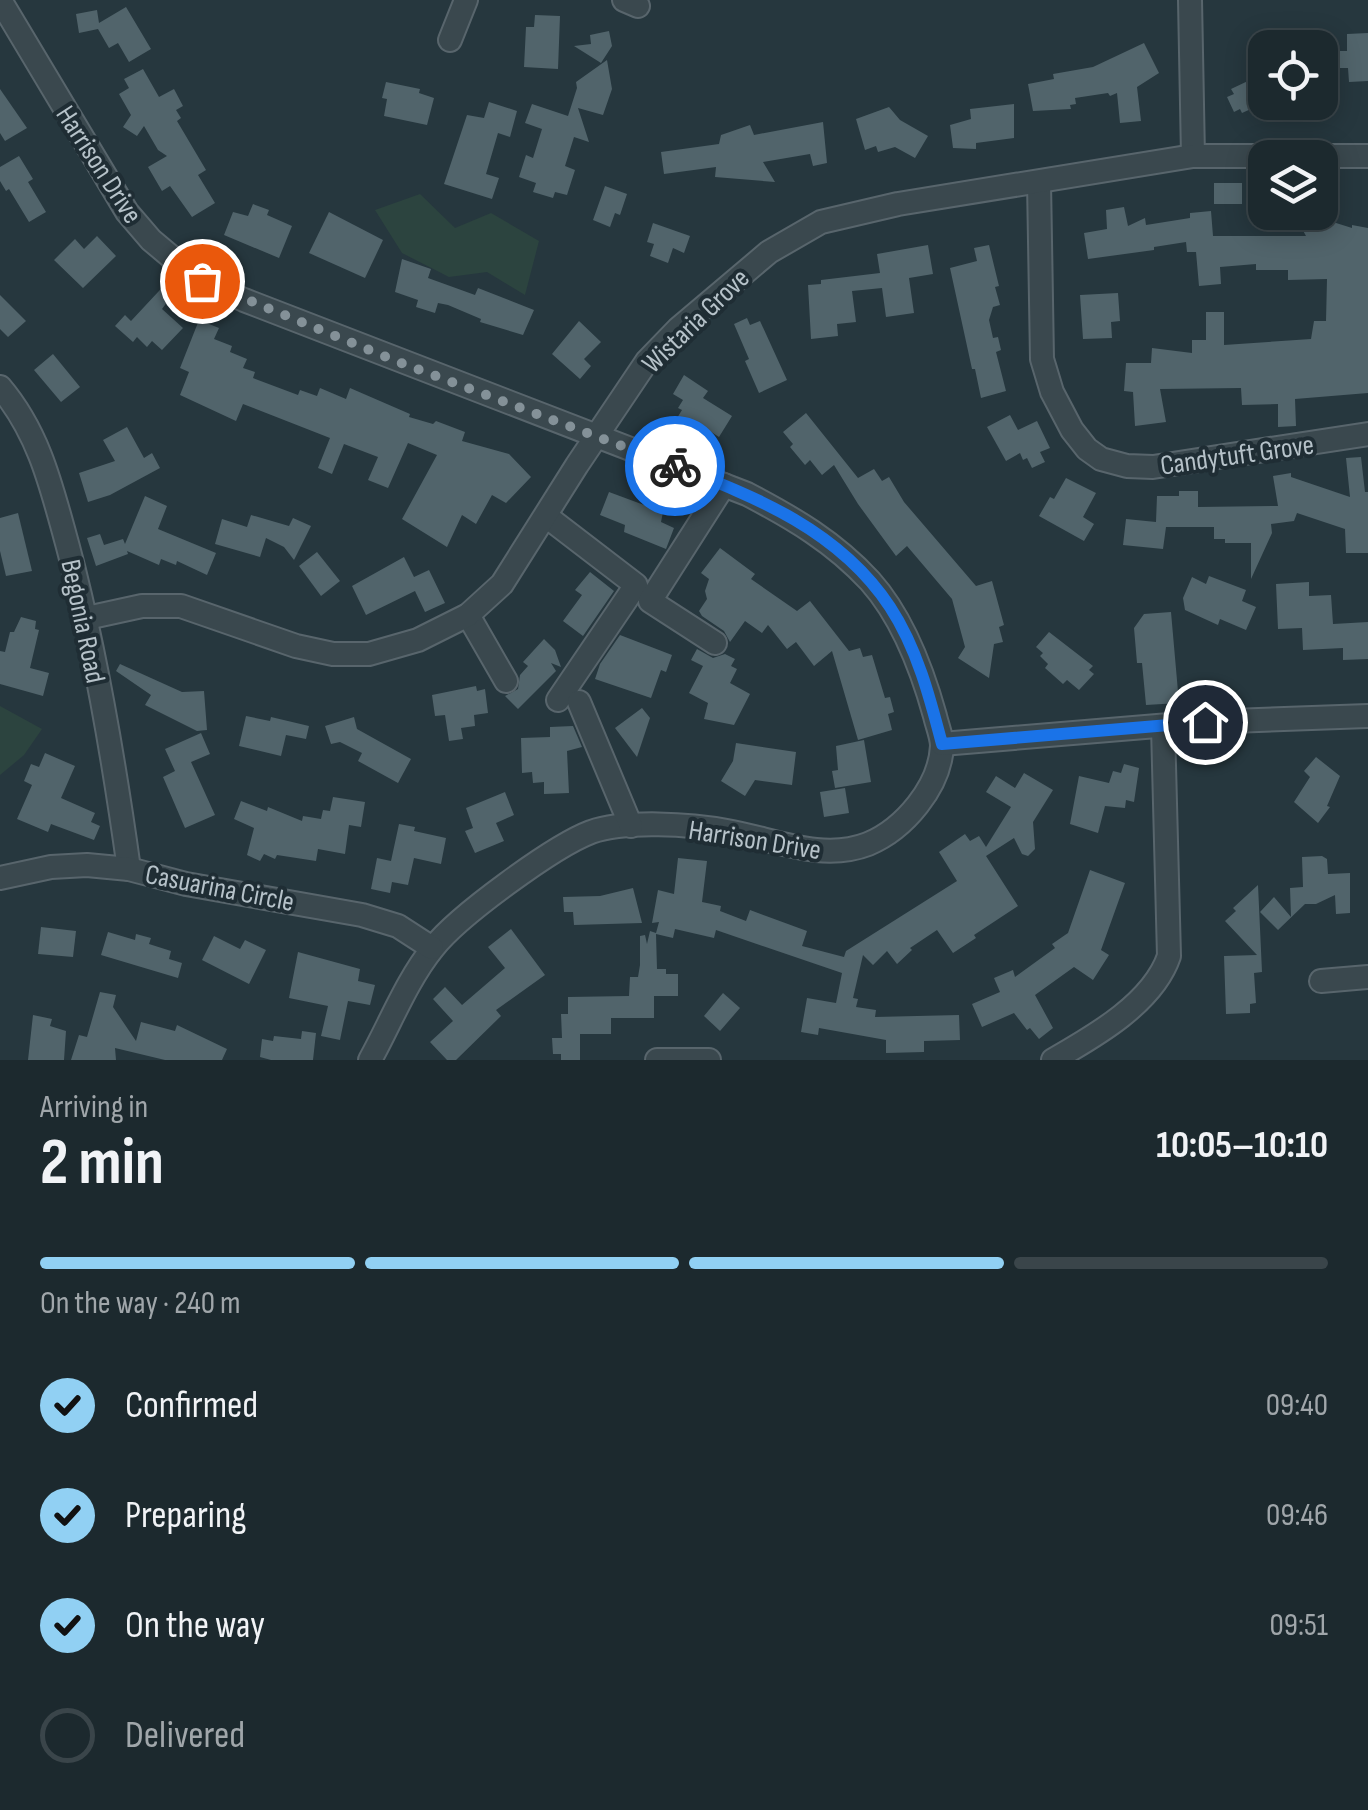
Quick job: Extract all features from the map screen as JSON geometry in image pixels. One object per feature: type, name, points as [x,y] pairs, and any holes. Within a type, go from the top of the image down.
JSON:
[{"type":"street","name":"Harrison Drive","points":[[0,0],[127,212],[151,240],[202,281],[396,361],[724,485],[802,522],[842,553],[891,608],[929,693],[942,744],[935,776],[906,818],[888,834],[848,850],[825,852],[723,830],[631,826],[590,832],[468,912],[432,948],[370,1060]]},
{"type":"street","points":[[450,40],[466,0]]},
{"type":"street","points":[[1190,0],[1193,156]]},
{"type":"street","name":"Wistaria Grove","points":[[87,618],[142,606],[182,606],[296,646],[334,654],[369,654],[418,640],[468,614],[502,584],[647,361],[740,274],[795,235],[822,222],[860,212],[1193,156],[1368,156]]},
{"type":"street","name":"Candytuft Grove","points":[[1039,182],[1042,358],[1052,392],[1087,449],[1101,459],[1153,467],[1368,434]]},
{"type":"street","name":"Begonia Road","points":[[0,388],[29,426],[45,463],[87,618],[129,868]]},
{"type":"street","points":[[715,643],[650,602],[724,485]]},
{"type":"street","points":[[546,516],[636,585],[569,701],[631,826]]},
{"type":"street","points":[[468,614],[506,682]]},
{"type":"street","points":[[942,744],[1205,722],[1368,716]]},
{"type":"street","points":[[1053,1060],[1146,995],[1161,976],[1169,956],[1162,728]]},
{"type":"street","name":"Casuarina Circle","points":[[0,878],[51,867],[129,868],[186,884],[362,915],[398,926],[432,948]]},
{"type":"street","points":[[1320,981],[1368,977]]},
{"type":"street","points":[[656,1060],[709,1060]]},
{"type":"green space","points":[[420,194],[455,228],[491,213],[539,241],[525,295],[487,272],[449,277],[402,253],[375,210]]},
{"type":"green space","points":[[0,706],[42,729],[24,755],[0,775]]},
{"type":"building","points":[[126,7],[151,49],[129,62],[118,43],[109,48],[98,29],[79,33],[76,14],[97,10],[99,23]]},
{"type":"building","points":[[535,15],[560,16],[558,69],[524,67],[526,27],[534,27]]},
{"type":"building","points":[[609,31],[612,46],[601,63],[574,46],[591,44],[590,35]]},
{"type":"building","points":[[1368,33],[1368,81],[1349,82],[1348,68],[1338,68],[1338,51],[1347,51],[1347,34]]},
{"type":"building","points":[[1144,43],[1159,73],[1137,87],[1141,121],[1120,123],[1117,93],[1075,98],[1071,109],[1033,111],[1028,84],[1054,79],[1053,74],[1093,67]]},
{"type":"building","points":[[607,60],[612,89],[603,115],[578,108],[589,142],[574,137],[565,166],[575,170],[567,195],[555,192],[553,198],[533,192],[536,183],[519,177],[526,155],[533,158],[542,129],[525,123],[532,104],[568,116],[576,82]]},
{"type":"building","points":[[143,69],[159,97],[174,89],[183,106],[176,110],[181,118],[177,121],[206,170],[198,175],[215,203],[192,217],[170,186],[162,191],[148,167],[167,156],[158,150],[144,126],[137,136],[123,127],[131,115],[119,94],[129,88],[124,79]]},
{"type":"building","points":[[1248,81],[1248,110],[1234,112],[1227,97],[1234,94],[1231,89]]},
{"type":"building","points":[[386,82],[420,89],[419,93],[434,98],[427,125],[384,116],[387,99],[382,98]]},
{"type":"building","points":[[0,89],[27,128],[5,141],[0,133]]},
{"type":"building","points":[[489,102],[517,111],[510,137],[498,133],[486,174],[499,178],[492,199],[444,184],[467,115],[484,118]]},
{"type":"building","points":[[1014,104],[1014,138],[976,143],[976,149],[953,148],[950,125],[971,119],[970,109]]},
{"type":"building","points":[[889,107],[900,120],[928,136],[915,158],[895,147],[878,152],[876,146],[865,150],[856,119]]},
{"type":"building","points":[[823,122],[827,163],[813,166],[810,154],[763,162],[775,182],[715,177],[716,167],[664,174],[661,152],[719,144],[721,135],[750,125],[754,135]]},
{"type":"building","points":[[19,156],[33,179],[28,182],[46,212],[29,222],[0,181],[0,167]]},
{"type":"building","points":[[1214,183],[1242,183],[1242,204],[1214,204]]},
{"type":"building","points":[[605,186],[627,194],[620,215],[615,213],[610,227],[593,220]]},
{"type":"building","points":[[253,204],[292,226],[279,258],[224,235],[233,212],[248,216]]},
{"type":"building","points":[[1124,207],[1128,226],[1145,218],[1146,225],[1211,211],[1213,236],[1306,236],[1303,230],[1338,230],[1338,224],[1368,228],[1368,393],[1295,399],[1296,426],[1278,427],[1278,404],[1242,405],[1241,388],[1160,389],[1166,422],[1135,426],[1133,392],[1124,391],[1126,363],[1151,363],[1152,348],[1192,353],[1192,340],[1206,340],[1206,312],[1224,312],[1224,345],[1311,339],[1314,321],[1326,321],[1327,279],[1288,280],[1288,270],[1256,270],[1256,264],[1220,267],[1221,284],[1199,286],[1196,252],[1187,252],[1186,242],[1088,259],[1084,233],[1107,229],[1106,210]]},
{"type":"building","points":[[329,212],[383,240],[365,278],[309,253]]},
{"type":"building","points":[[653,223],[690,236],[684,253],[673,248],[668,263],[650,256],[654,244],[647,242]]},
{"type":"building","points":[[97,236],[116,256],[83,288],[54,260],[75,239],[84,249]]},
{"type":"building","points":[[928,245],[933,274],[909,278],[914,313],[886,317],[882,288],[852,291],[856,322],[837,324],[838,336],[811,339],[808,285],[880,273],[877,254]]},
{"type":"building","points":[[989,245],[1000,305],[993,307],[989,320],[993,338],[998,337],[1001,350],[996,352],[1006,391],[981,398],[950,268],[977,261],[974,248]]},
{"type":"building","points":[[402,259],[431,269],[428,278],[475,295],[478,288],[534,310],[523,335],[480,322],[481,319],[448,305],[438,303],[435,313],[416,307],[418,300],[395,292]]},
{"type":"building","points":[[172,277],[181,283],[162,309],[183,328],[162,350],[152,341],[147,347],[137,337],[133,342],[115,326],[125,315],[131,321]]},
{"type":"building","points":[[1118,293],[1120,321],[1111,322],[1112,338],[1083,339],[1080,295]]},
{"type":"building","points":[[0,295],[26,321],[8,337],[0,329]]},
{"type":"building","points":[[747,318],[750,325],[760,321],[787,380],[759,393],[734,324]]},
{"type":"building","points":[[199,320],[219,328],[214,339],[232,346],[230,352],[247,359],[243,368],[255,372],[253,378],[298,395],[300,390],[317,396],[320,388],[346,399],[350,388],[410,414],[409,417],[433,424],[436,421],[465,432],[462,441],[509,454],[531,477],[506,503],[492,495],[476,524],[462,515],[447,547],[402,519],[437,455],[408,443],[388,488],[368,480],[378,457],[344,444],[332,474],[318,468],[330,438],[243,404],[236,421],[180,395],[189,372],[180,368]]},
{"type":"building","points":[[579,321],[601,342],[584,359],[591,366],[580,379],[552,354]]},
{"type":"building","points":[[53,354],[80,387],[61,402],[34,370]]},
{"type":"building","points":[[684,375],[708,391],[703,398],[732,416],[719,437],[694,421],[683,439],[669,431],[682,410],[678,408],[683,400],[673,394]]},
{"type":"building","points":[[806,413],[858,478],[874,469],[882,481],[889,477],[904,502],[976,586],[992,581],[1004,625],[999,627],[1003,642],[994,644],[989,678],[958,658],[965,647],[952,599],[907,546],[896,556],[834,465],[822,475],[810,460],[805,465],[790,447],[793,444],[783,432]]},
{"type":"building","points":[[1010,415],[1018,430],[1037,421],[1050,448],[1040,452],[1045,462],[1032,468],[1020,453],[1006,461],[987,427]]},
{"type":"building","points":[[127,427],[144,458],[152,453],[160,468],[110,495],[88,502],[79,473],[115,461],[103,440]]},
{"type":"building","points":[[1361,457],[1368,492],[1368,553],[1346,553],[1345,529],[1297,513],[1294,521],[1271,524],[1272,533],[1251,579],[1251,543],[1214,539],[1214,527],[1166,527],[1163,549],[1123,545],[1126,519],[1156,522],[1157,496],[1198,491],[1198,507],[1278,506],[1273,476],[1291,473],[1291,477],[1350,497],[1346,458]]},
{"type":"building","points":[[1066,478],[1096,493],[1083,517],[1094,524],[1084,541],[1039,516]]},
{"type":"building","points":[[609,492],[663,512],[661,522],[674,528],[666,549],[624,532],[625,525],[600,515]]},
{"type":"building","points":[[145,496],[167,506],[158,529],[216,553],[207,575],[177,561],[176,565],[161,559],[159,565],[127,551],[128,554],[96,566],[87,538],[100,534],[104,545],[123,539],[125,544]]},
{"type":"building","points":[[18,513],[32,571],[6,576],[0,551],[0,518]]},
{"type":"building","points":[[251,515],[289,526],[293,518],[311,526],[294,560],[284,547],[266,538],[260,557],[215,544],[222,519],[247,527]]},
{"type":"building","points":[[720,548],[755,574],[751,579],[797,611],[810,601],[849,651],[860,648],[863,657],[872,655],[885,698],[890,697],[894,712],[888,714],[892,730],[858,740],[832,651],[814,666],[796,642],[787,649],[768,625],[762,633],[745,621],[730,642],[724,631],[702,616],[699,611],[707,599],[709,579],[701,573]]},
{"type":"building","points":[[317,552],[340,581],[321,596],[299,566]]},
{"type":"building","points":[[404,557],[414,577],[429,570],[445,603],[425,612],[415,591],[366,615],[352,586]]},
{"type":"building","points":[[590,572],[614,591],[583,636],[563,621],[582,595],[575,590]]},
{"type":"building","points":[[1209,576],[1246,590],[1242,601],[1256,607],[1246,630],[1220,619],[1218,625],[1185,610],[1183,598],[1192,577],[1206,584]]},
{"type":"building","points":[[1309,582],[1309,596],[1331,595],[1333,624],[1368,622],[1368,659],[1343,660],[1343,648],[1303,650],[1302,628],[1278,629],[1276,584]]},
{"type":"building","points":[[1171,612],[1179,703],[1146,705],[1134,628],[1144,614]]},
{"type":"building","points":[[21,617],[36,621],[35,629],[39,630],[30,668],[49,673],[43,696],[0,684],[0,651],[5,652],[10,632],[14,632]]},
{"type":"building","points":[[1049,632],[1093,666],[1089,670],[1094,674],[1079,690],[1067,680],[1063,684],[1045,668],[1048,664],[1036,647]]},
{"type":"building","points":[[620,635],[672,655],[666,672],[661,670],[651,698],[595,679],[600,664]]},
{"type":"building","points":[[544,639],[555,650],[561,667],[551,663],[556,671],[518,709],[505,696],[518,689],[520,675],[528,666],[523,662]]},
{"type":"building","points":[[697,649],[713,658],[725,654],[735,659],[731,666],[737,669],[730,683],[750,694],[734,725],[704,719],[708,703],[689,693],[703,666],[691,660]]},
{"type":"building","points":[[120,664],[182,692],[204,691],[207,730],[197,731],[145,705],[151,695],[116,671]]},
{"type":"building","points":[[476,686],[477,691],[485,689],[488,713],[474,715],[475,726],[461,728],[463,739],[449,741],[445,715],[435,716],[432,695]]},
{"type":"building","points":[[642,708],[650,718],[637,757],[615,728]]},
{"type":"building","points":[[246,716],[309,726],[306,739],[286,735],[281,756],[239,746]]},
{"type":"building","points":[[354,717],[357,729],[411,759],[398,783],[358,761],[362,753],[340,742],[331,744],[325,726]]},
{"type":"building","points":[[573,726],[582,747],[567,751],[569,793],[544,794],[544,782],[533,783],[532,772],[522,773],[521,738],[550,737],[550,727]]},
{"type":"building","points":[[201,733],[210,754],[191,762],[215,815],[185,828],[163,777],[175,771],[165,749]]},
{"type":"building","points":[[864,740],[871,782],[835,788],[832,771],[838,770],[836,746]]},
{"type":"building","points":[[736,743],[796,752],[792,785],[755,780],[745,796],[721,781],[733,761]]},
{"type":"building","points":[[45,753],[75,766],[61,798],[95,813],[91,822],[100,826],[94,840],[51,824],[48,832],[17,819],[32,785],[24,781],[31,764],[39,767]]},
{"type":"building","points":[[1316,757],[1340,776],[1327,806],[1330,807],[1318,823],[1294,802],[1310,777],[1304,771]]},
{"type":"building","points":[[1124,764],[1139,768],[1134,802],[1126,800],[1125,808],[1105,806],[1098,833],[1070,824],[1079,776],[1109,783],[1113,771],[1121,773]]},
{"type":"building","points":[[1024,773],[1053,790],[1033,822],[1035,849],[1028,856],[1022,854],[1014,838],[986,856],[1018,906],[953,953],[937,930],[910,948],[897,964],[887,951],[873,965],[863,955],[853,998],[858,999],[856,1007],[876,1010],[875,1017],[959,1015],[960,1040],[924,1041],[924,1052],[886,1053],[886,1040],[819,1028],[818,1035],[801,1032],[807,998],[836,1003],[842,973],[716,930],[714,938],[675,929],[673,938],[656,934],[657,969],[678,974],[678,996],[654,996],[654,1018],[611,1018],[611,1034],[580,1034],[580,1060],[561,1060],[561,1054],[553,1054],[552,1038],[562,1038],[561,1014],[568,1014],[568,997],[629,996],[630,977],[638,977],[640,936],[645,935],[647,944],[650,931],[656,933],[659,922],[652,923],[658,890],[674,894],[678,858],[707,861],[702,902],[721,906],[720,911],[746,921],[750,910],[807,931],[802,946],[844,957],[846,951],[957,881],[939,852],[965,834],[970,841],[979,836],[986,847],[1011,807],[986,792],[996,776],[1015,788]]},
{"type":"building","points":[[845,788],[849,813],[824,817],[820,792]]},
{"type":"building","points":[[505,792],[514,815],[496,823],[504,841],[475,853],[465,831],[473,828],[466,808]]},
{"type":"building","points":[[333,797],[365,802],[361,827],[349,825],[345,854],[318,849],[316,861],[277,855],[275,859],[264,854],[260,861],[247,855],[254,828],[234,819],[241,801],[302,821],[303,816],[321,819],[323,810],[330,811]]},
{"type":"building","points":[[399,824],[446,838],[441,864],[414,858],[408,885],[392,882],[390,893],[371,889],[377,858],[391,861]]},
{"type":"building","points":[[1302,857],[1327,859],[1328,874],[1350,873],[1350,913],[1336,914],[1335,895],[1316,904],[1305,904],[1278,930],[1260,912],[1274,897],[1291,917],[1290,888],[1303,887]]},
{"type":"building","points":[[1090,870],[1125,883],[1101,950],[1109,955],[1093,980],[1074,967],[1035,995],[1053,1028],[1039,1039],[1014,1013],[982,1027],[972,1004],[1000,992],[994,978],[1013,970],[1015,977],[1055,948],[1052,944],[1068,933]]},
{"type":"building","points":[[1258,885],[1262,972],[1254,973],[1256,1003],[1250,1004],[1250,1013],[1226,1014],[1224,956],[1257,955],[1225,921]]},
{"type":"building","points":[[633,888],[642,923],[574,925],[573,912],[564,912],[563,897],[600,896]]},
{"type":"building","points":[[41,927],[76,931],[73,957],[38,954]]},
{"type":"building","points":[[511,929],[545,975],[496,1010],[501,1016],[456,1060],[447,1060],[430,1042],[453,1021],[433,999],[445,987],[462,1005],[505,968],[488,947]]},
{"type":"building","points":[[108,932],[135,940],[136,934],[151,938],[149,944],[171,951],[169,959],[182,963],[178,978],[101,955]]},
{"type":"building","points":[[214,936],[240,949],[245,940],[266,950],[249,984],[202,960]]},
{"type":"building","points":[[298,952],[360,969],[358,981],[375,985],[370,1005],[348,1001],[340,1040],[321,1036],[328,1006],[289,998]]},
{"type":"building","points":[[100,992],[116,995],[113,1007],[136,1041],[141,1022],[175,1031],[177,1025],[227,1049],[222,1060],[165,1060],[115,1048],[116,1060],[71,1060],[79,1035],[87,1037]]},
{"type":"building","points":[[723,993],[740,1008],[720,1031],[704,1016]]},
{"type":"building","points":[[33,1015],[52,1019],[50,1026],[66,1031],[64,1060],[28,1060]]},
{"type":"building","points":[[302,1031],[316,1033],[313,1060],[260,1057],[262,1039],[301,1039]]},
{"type":"way so far","points":[[202,281],[396,361],[675,466]]},
{"type":"route","points":[[675,466],[747,494],[802,522],[872,583],[910,644],[929,693],[942,744],[1205,722]]}]
